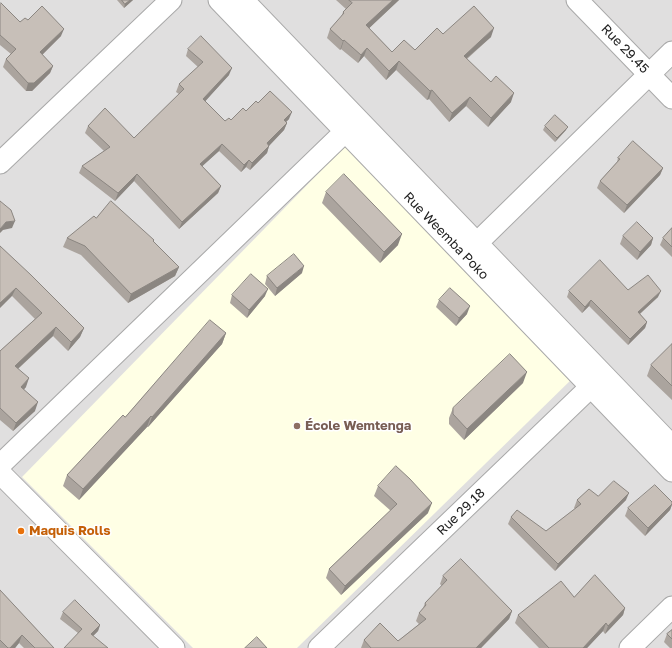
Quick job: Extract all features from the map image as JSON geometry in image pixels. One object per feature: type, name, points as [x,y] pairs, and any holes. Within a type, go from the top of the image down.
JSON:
[{"type":"street","points":[[0,163],[171,0]]},
{"type":"street","name":"Rue Weemba Poko","points":[[219,0],[477,243],[597,381],[672,472]]},
{"type":"street","name":"Rue Weemba Poko","points":[[243,0],[352,126],[597,381],[672,446]]},
{"type":"street","name":"Rue 29.45","points":[[577,0],[672,98]]},
{"type":"street","points":[[477,243],[672,52]]},
{"type":"street","points":[[0,465],[352,126]]},
{"type":"street","name":"Rue 29.18","points":[[319,648],[597,381]]},
{"type":"street","points":[[0,473],[174,648]]},
{"type":"street","points":[[630,648],[672,607]]},
{"type":"shaded area","points":[[0,0],[672,0],[672,648],[0,648]]},
{"type":"shaded area","name":"École Wemtenga","points":[[349,142],[575,376],[297,648],[193,648],[22,477]]},
{"type":"building","points":[[122,0],[130,0],[125,4]]},
{"type":"building","points":[[349,0],[393,0],[366,25],[392,52],[404,40],[415,50],[437,28],[443,34],[474,6],[494,28],[464,56],[491,82],[496,76],[514,93],[491,118],[470,97],[452,113],[432,90],[430,91],[399,61],[389,71],[367,48],[361,55],[330,29],[352,3]]},
{"type":"building","points":[[1,3],[20,22],[25,18],[28,20],[42,6],[64,29],[40,52],[53,66],[34,83],[28,83],[6,59],[16,49],[0,35]]},
{"type":"building","points":[[201,36],[232,68],[203,99],[225,121],[229,118],[231,120],[243,108],[246,111],[256,101],[258,103],[270,91],[292,112],[284,120],[287,123],[267,143],[269,146],[252,163],[249,160],[244,165],[222,144],[200,164],[221,186],[182,222],[137,174],[118,193],[82,166],[110,147],[88,126],[105,108],[134,138],[184,89],[179,84],[203,62],[188,49]]},
{"type":"building","points":[[555,115],[568,127],[557,138],[545,126]]},
{"type":"building","points":[[633,141],[663,168],[627,205],[600,181],[620,159],[618,158]]},
{"type":"building","points":[[344,174],[402,234],[384,252],[326,192]]},
{"type":"building","points":[[0,201],[11,210],[15,221],[6,222],[0,229]]},
{"type":"building","points":[[111,201],[154,240],[153,241],[179,267],[131,294],[85,246],[67,238],[94,216],[96,218]]},
{"type":"building","points":[[637,222],[653,238],[640,252],[623,236]]},
{"type":"building","points":[[672,228],[672,247],[663,238]]},
{"type":"building","points":[[0,246],[84,328],[71,342],[56,327],[15,366],[29,378],[21,387],[38,402],[16,423],[0,408],[0,351],[42,313],[16,288],[0,303]]},
{"type":"building","points":[[294,254],[304,266],[277,288],[267,276]]},
{"type":"building","points":[[600,260],[628,290],[648,275],[661,291],[638,312],[647,322],[630,339],[591,300],[585,307],[569,291]]},
{"type":"building","points":[[251,274],[268,289],[249,310],[232,295]]},
{"type":"building","points":[[450,288],[470,306],[459,318],[439,300]]},
{"type":"building","points":[[210,320],[226,333],[152,417],[151,416],[83,489],[67,475],[123,415],[125,417]]},
{"type":"building","points":[[672,344],[672,386],[651,365]]},
{"type":"building","points":[[510,354],[527,372],[467,429],[453,414],[453,408]]},
{"type":"building","points":[[396,466],[432,503],[345,586],[329,569],[397,504],[378,486]]},
{"type":"building","points":[[614,481],[629,493],[558,564],[511,517],[517,510],[546,531],[581,504],[577,500],[589,489],[598,496]]},
{"type":"building","points":[[655,485],[672,502],[672,504],[648,528],[628,508]]},
{"type":"building","points":[[461,559],[512,611],[476,648],[371,648],[364,640],[380,623],[398,641],[426,619],[419,613],[426,605],[425,603],[447,580],[443,576]]},
{"type":"building","points":[[595,575],[625,608],[608,626],[606,623],[583,648],[549,648],[518,615],[561,581],[574,597]]},
{"type":"building","points":[[0,590],[54,648],[35,648],[22,635],[10,648],[8,648],[0,640]]},
{"type":"building","points":[[75,600],[100,625],[91,634],[108,648],[64,648],[82,629],[63,612]]},
{"type":"building","points":[[672,630],[672,639],[667,634]]},
{"type":"building","points":[[257,637],[267,648],[245,648]]},
{"type":"place","name":"École Wemtenga","points":[[297,426]]},
{"type":"place","name":"Maquis Rolls","points":[[21,531]]}]
